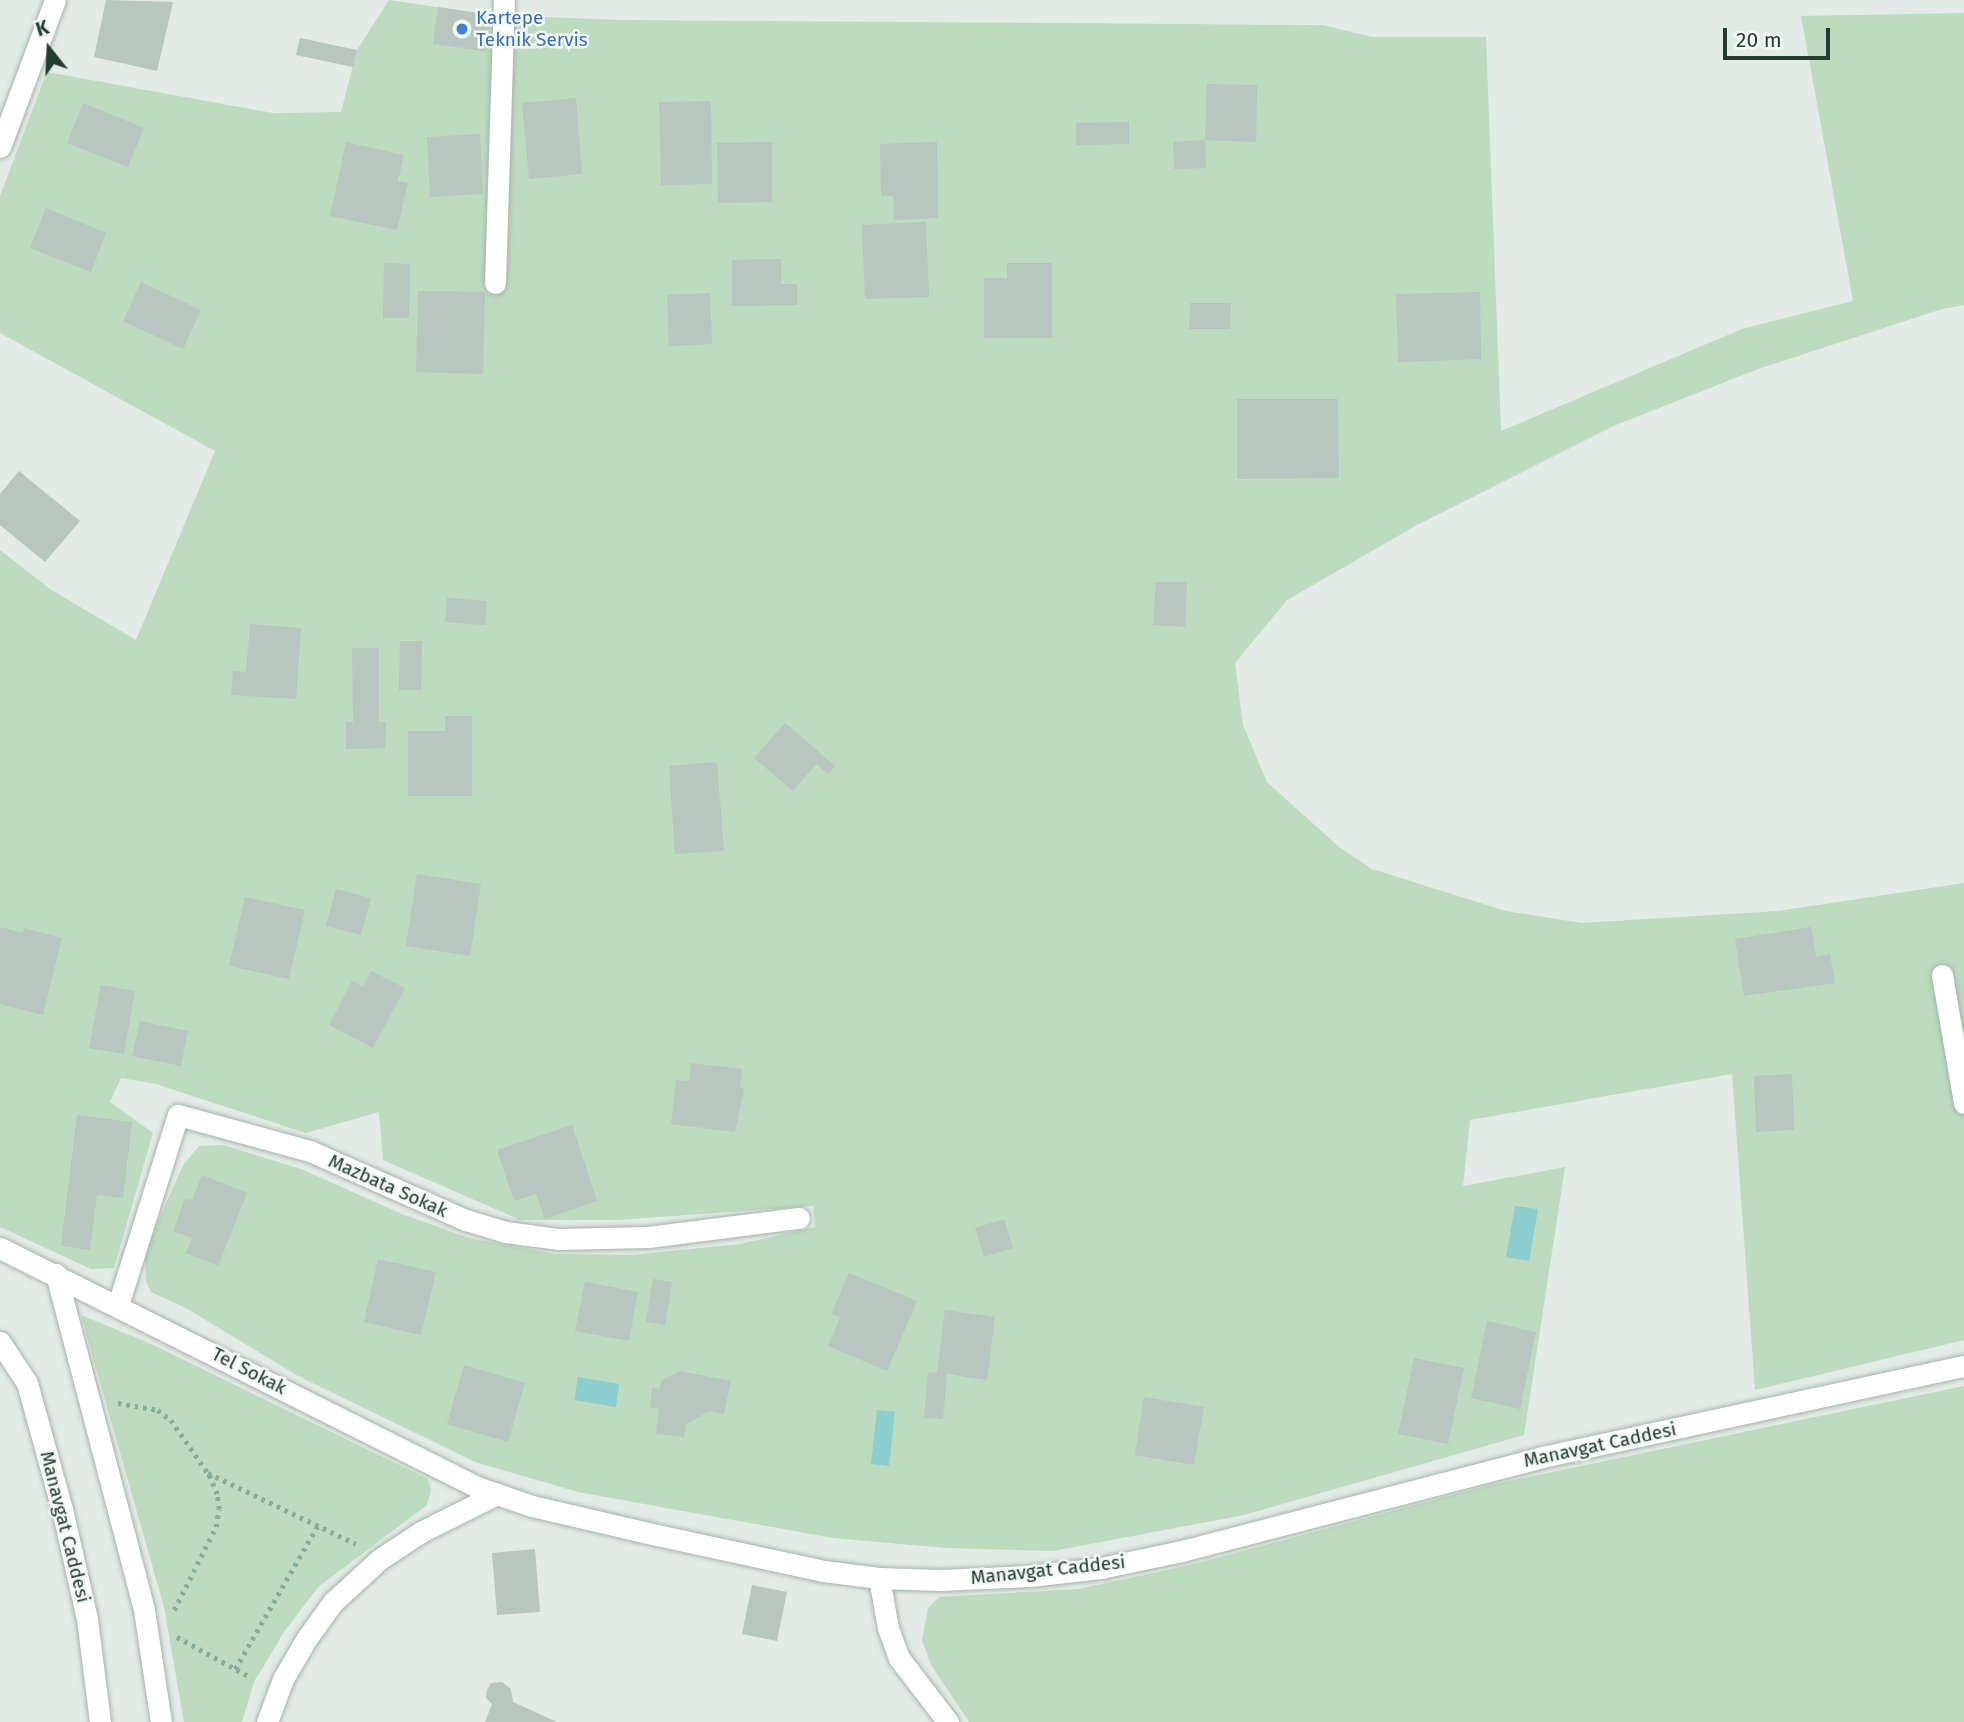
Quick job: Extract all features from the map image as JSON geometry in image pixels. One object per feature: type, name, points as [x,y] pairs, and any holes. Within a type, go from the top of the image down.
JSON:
[{"type":"street","points":[[0,147],[55,0]]},
{"type":"street","points":[[495,283],[503,0]]},
{"type":"street","points":[[1942,975],[1964,1102]]},
{"type":"street","name":"Mazbata Sokak","points":[[118,1305],[178,1115],[310,1151],[466,1220],[506,1232],[558,1239],[648,1237],[799,1218]]},
{"type":"street","name":"Tel Sokak","points":[[0,1248],[56,1273],[477,1487],[497,1494]]},
{"type":"street","points":[[56,1273],[144,1610],[161,1722]]},
{"type":"street","name":"Manavgat Caddesi","points":[[0,1342],[27,1383],[62,1509],[87,1619],[100,1722]]},
{"type":"street","name":"Manavgat Caddesi","points":[[497,1494],[532,1506],[657,1535],[824,1571],[879,1578],[940,1580],[1101,1568],[1182,1551],[1542,1457],[1964,1366]]},
{"type":"street","points":[[267,1722],[278,1693],[307,1639],[333,1602],[380,1559],[421,1532],[497,1494]]},
{"type":"street","points":[[879,1578],[888,1628],[899,1658],[947,1722]]},
{"type":"path","points":[[90,1401],[158,1410],[171,1420],[208,1473],[217,1494],[216,1527],[170,1617]]},
{"type":"path","points":[[208,1473],[318,1525],[380,1559]]},
{"type":"path","points":[[234,1669],[318,1525]]},
{"type":"path","points":[[172,1626],[175,1636],[278,1693]]},
{"type":"green space","points":[[389,0],[491,15],[621,20],[1322,25],[1373,37],[1486,37],[1501,431],[1742,329],[1853,301],[1801,16],[1964,13],[1964,305],[1942,309],[1758,369],[1616,425],[1417,525],[1287,600],[1235,663],[1243,725],[1267,782],[1339,847],[1372,869],[1506,911],[1582,923],[1778,911],[1964,883],[1964,1340],[1755,1390],[1732,1074],[1470,1120],[1463,1186],[1565,1167],[1524,1435],[1244,1515],[1053,1551],[946,1548],[833,1538],[578,1492],[475,1462],[298,1376],[186,1308],[151,1292],[146,1281],[145,1252],[183,1165],[199,1146],[223,1145],[301,1169],[402,1214],[469,1238],[555,1254],[632,1255],[740,1244],[815,1227],[813,1206],[618,1220],[520,1220],[383,1160],[379,1112],[306,1133],[156,1084],[121,1078],[110,1102],[153,1133],[114,1268],[91,1269],[0,1227],[0,550],[50,589],[136,640],[215,451],[0,333],[0,196],[47,72],[273,113],[341,112],[357,50]]},
{"type":"green space","points":[[81,1315],[149,1343],[428,1479],[431,1490],[427,1505],[318,1587],[284,1632],[254,1682],[242,1722],[184,1722],[164,1607]]},
{"type":"green space","points":[[1964,1386],[1964,1722],[969,1722],[931,1665],[922,1640],[928,1608],[939,1597],[1079,1589],[1190,1565],[1490,1485]]},
{"type":"water","points":[[1515,1206],[1538,1209],[1529,1261],[1506,1257]]},
{"type":"water","points":[[578,1377],[619,1384],[616,1407],[574,1400]]},
{"type":"water","points":[[877,1410],[895,1412],[889,1466],[871,1464]]},
{"type":"building","points":[[106,0],[173,2],[157,71],[94,57]]},
{"type":"building","name":"Kartepe Teknik Servis","points":[[438,7],[491,15],[485,51],[433,44]]},
{"type":"building","points":[[300,38],[357,50],[353,67],[296,55]]},
{"type":"building","points":[[1207,84],[1257,85],[1256,142],[1205,140]]},
{"type":"building","points":[[576,98],[582,174],[529,179],[522,103]]},
{"type":"building","points":[[711,101],[712,184],[661,185],[659,102]]},
{"type":"building","points":[[83,103],[144,128],[128,167],[67,143]]},
{"type":"building","points":[[1129,122],[1129,144],[1076,145],[1076,123]]},
{"type":"building","points":[[480,134],[483,194],[430,197],[427,137]]},
{"type":"building","points":[[1205,140],[1206,168],[1174,169],[1173,142]]},
{"type":"building","points":[[346,142],[404,155],[398,181],[408,183],[397,230],[330,216]]},
{"type":"building","points":[[772,142],[772,202],[718,203],[717,143]]},
{"type":"building","points":[[937,142],[938,218],[894,220],[893,196],[881,196],[880,144]]},
{"type":"building","points":[[46,208],[106,233],[91,272],[30,248]]},
{"type":"building","points":[[926,222],[929,297],[865,299],[862,225]]},
{"type":"building","points":[[781,259],[781,284],[797,284],[797,305],[732,306],[732,260]]},
{"type":"building","points":[[384,263],[410,264],[409,318],[383,318]]},
{"type":"building","points":[[1007,263],[1052,263],[1052,338],[984,338],[984,278],[1007,278]]},
{"type":"building","points":[[141,282],[201,310],[183,349],[123,321]]},
{"type":"building","points":[[418,291],[485,292],[483,374],[416,372]]},
{"type":"building","points":[[1480,292],[1481,359],[1398,362],[1396,294]]},
{"type":"building","points":[[710,293],[712,344],[669,346],[667,295]]},
{"type":"building","points":[[1190,303],[1231,303],[1230,329],[1189,329]]},
{"type":"building","points":[[1237,399],[1338,399],[1339,478],[1237,479]]},
{"type":"building","points":[[19,471],[80,521],[45,562],[0,525],[0,494]]},
{"type":"building","points":[[1156,582],[1187,582],[1185,627],[1153,625]]},
{"type":"building","points":[[447,598],[487,601],[485,625],[445,622]]},
{"type":"building","points":[[250,624],[301,628],[296,699],[231,695],[233,671],[246,672]]},
{"type":"building","points":[[400,641],[422,641],[421,690],[399,690]]},
{"type":"building","points":[[352,648],[379,648],[379,722],[386,722],[385,748],[346,749],[346,722],[353,722]]},
{"type":"building","points":[[445,716],[472,716],[472,796],[408,796],[408,731],[445,731]]},
{"type":"building","points":[[785,723],[835,766],[828,774],[816,764],[793,791],[754,758]]},
{"type":"building","points":[[717,762],[724,851],[675,854],[669,766]]},
{"type":"building","points":[[417,874],[481,884],[470,956],[406,946]]},
{"type":"building","points":[[336,889],[371,898],[361,935],[326,926]]},
{"type":"building","points":[[245,897],[305,910],[289,979],[229,966]]},
{"type":"building","points":[[0,927],[23,933],[24,928],[62,938],[43,1015],[0,1004]]},
{"type":"building","points":[[1811,927],[1816,957],[1830,954],[1835,983],[1744,996],[1735,939]]},
{"type":"building","points":[[371,971],[405,988],[373,1048],[329,1025],[352,981],[363,987]]},
{"type":"building","points":[[101,985],[135,991],[124,1054],[89,1048]]},
{"type":"building","points":[[140,1021],[188,1031],[181,1066],[132,1056]]},
{"type":"building","points":[[691,1063],[742,1069],[740,1088],[744,1089],[735,1132],[671,1124],[676,1080],[689,1081]]},
{"type":"building","points":[[1792,1074],[1794,1130],[1756,1132],[1754,1076]]},
{"type":"building","points":[[77,1115],[132,1122],[123,1198],[97,1195],[90,1250],[61,1246]]},
{"type":"building","points":[[572,1125],[597,1201],[545,1219],[536,1194],[514,1201],[497,1150]]},
{"type":"building","points":[[202,1175],[247,1193],[218,1266],[186,1253],[192,1238],[173,1231],[185,1199],[192,1200]]},
{"type":"building","points":[[1004,1219],[1013,1248],[984,1257],[975,1228]]},
{"type":"building","points":[[378,1259],[436,1272],[421,1335],[364,1322]]},
{"type":"building","points":[[849,1273],[917,1301],[887,1371],[828,1346],[840,1317],[831,1314]]},
{"type":"building","points":[[653,1279],[672,1282],[665,1325],[646,1322]]},
{"type":"building","points":[[585,1282],[638,1292],[629,1341],[575,1331]]},
{"type":"building","points":[[945,1310],[995,1317],[987,1380],[947,1374],[943,1419],[924,1418],[928,1372],[937,1373]]},
{"type":"building","points":[[1487,1321],[1536,1332],[1520,1409],[1471,1398]]},
{"type":"building","points":[[1414,1358],[1464,1368],[1448,1444],[1398,1434]]},
{"type":"building","points":[[464,1365],[525,1383],[508,1442],[447,1424]]},
{"type":"building","points":[[680,1371],[731,1381],[724,1414],[710,1411],[686,1424],[684,1437],[656,1434],[659,1409],[650,1407],[652,1388],[660,1389],[661,1381]]},
{"type":"building","points":[[1144,1397],[1204,1407],[1194,1465],[1135,1455]]},
{"type":"building","points":[[535,1549],[540,1612],[497,1615],[492,1553]]},
{"type":"building","points":[[752,1585],[787,1592],[777,1641],[742,1634]]},
{"type":"building","points":[[502,1682],[511,1689],[513,1702],[557,1722],[485,1722],[492,1704],[486,1698],[487,1690],[491,1683]]},
{"type":"place","name":"Kartepe Teknik Servis","points":[[462,29]]}]
